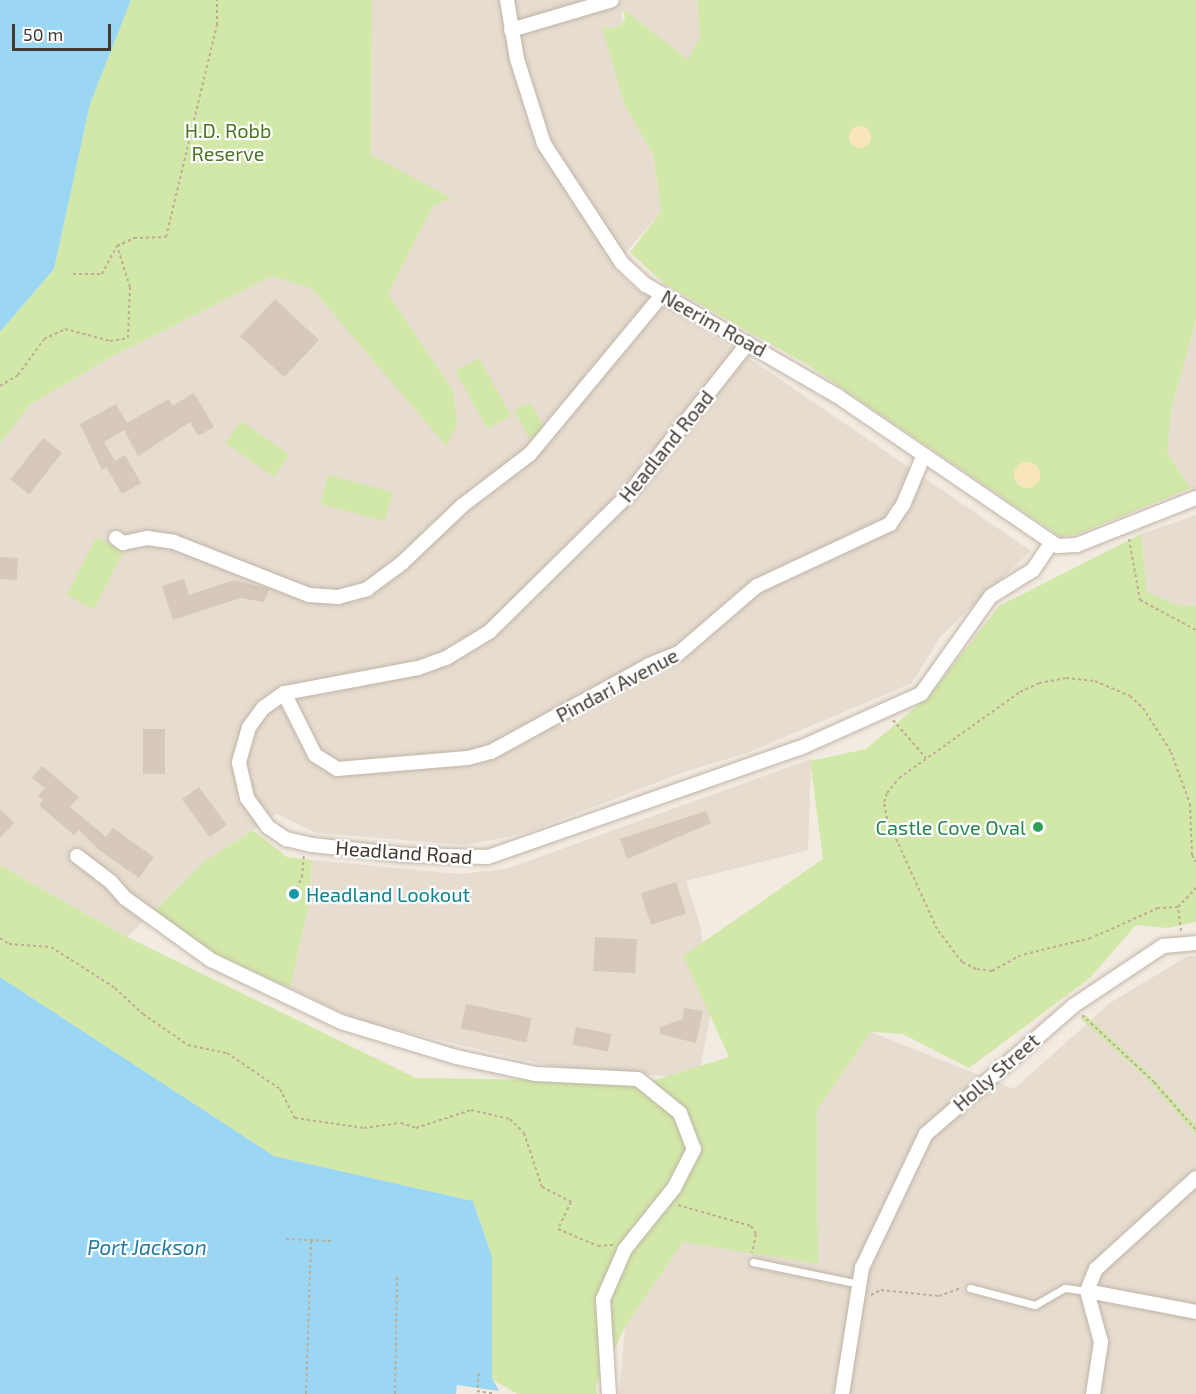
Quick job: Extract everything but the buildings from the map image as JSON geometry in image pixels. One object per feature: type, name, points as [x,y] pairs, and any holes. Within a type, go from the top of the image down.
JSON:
[{"type":"street","name":"Neerim Road","points":[[507,0],[511,30],[532,109],[549,154],[622,263],[662,295],[836,395],[1050,543]]},
{"type":"street","points":[[511,30],[612,0]]},
{"type":"street","points":[[116,538],[123,543],[147,537],[174,542],[309,595],[338,597],[367,589],[402,563],[463,505],[530,454],[662,295]]},
{"type":"street","name":"Headland Road","points":[[748,343],[628,495],[489,632],[446,658],[418,668],[284,693],[263,708],[249,728],[240,750],[239,775],[247,798],[268,827],[286,839],[306,844],[467,859],[508,853],[800,748],[921,694],[985,604],[999,590],[1033,570],[1050,543]]},
{"type":"street","name":"Pindari Avenue","points":[[284,693],[315,755],[337,770],[468,758],[515,741],[649,665],[679,653],[757,586],[890,524],[903,505],[923,457]]},
{"type":"street","points":[[1050,543],[1064,547],[1077,545],[1196,498]]},
{"type":"street","points":[[77,856],[111,882],[125,898],[211,960],[341,1022],[456,1057],[536,1074],[639,1078],[680,1113],[694,1149],[674,1188],[625,1250],[603,1299],[609,1394]]},
{"type":"street","name":"Holly Street","points":[[842,1394],[862,1268],[926,1134],[1073,1006],[1163,946],[1189,944]]},
{"type":"street","points":[[1093,1394],[1101,1342],[1088,1291],[1096,1269],[1196,1178]]},
{"type":"street","points":[[1088,1291],[1196,1312]]},
{"type":"lane","points":[[753,1262],[858,1290]]},
{"type":"lane","points":[[970,1288],[1035,1305],[1065,1288],[1088,1291]]},
{"type":"path","points":[[73,274],[102,274],[117,246],[134,238],[166,237],[217,25],[217,0]]},
{"type":"path","points":[[0,386],[18,375],[44,339],[65,329],[110,341],[128,338],[130,287],[117,246]]},
{"type":"path","points":[[1129,537],[1140,600],[1196,630]]},
{"type":"path","points":[[1196,862],[1192,855],[1190,804],[1175,761],[1143,708],[1113,687],[1066,678],[1039,683],[988,711],[899,778],[884,802],[887,819],[936,929],[962,962],[982,972],[992,971],[1021,955],[1091,939],[1158,908],[1178,907],[1196,888]]},
{"type":"path","points":[[887,710],[926,758]]},
{"type":"path","points":[[294,894],[302,877],[306,844]]},
{"type":"path","points":[[1178,907],[1189,944]]},
{"type":"path","points":[[0,939],[9,944],[51,947],[116,987],[142,1014],[188,1045],[227,1053],[280,1089],[295,1118],[364,1128],[400,1123],[416,1128],[471,1110],[510,1119],[525,1133],[542,1186],[571,1202],[558,1229],[598,1246],[617,1244],[625,1250]]},
{"type":"path","points":[[1073,1006],[1154,1082],[1196,1130]]},
{"type":"path","points":[[671,1205],[720,1214],[751,1226],[756,1233],[753,1262]]},
{"type":"path","points":[[286,1239],[332,1241]]},
{"type":"path","points":[[306,1394],[311,1240]]},
{"type":"path","points":[[395,1394],[397,1277]]},
{"type":"path","points":[[858,1290],[867,1298],[881,1290],[939,1296],[957,1288],[970,1288]]},
{"type":"path","points":[[479,1373],[477,1391],[495,1394]]},
{"type":"shaded area","points":[[372,0],[697,0],[700,37],[689,61],[622,10],[622,24],[613,29],[603,27],[624,104],[653,155],[661,212],[613,267],[635,288],[756,363],[1031,551],[941,636],[912,683],[747,753],[684,772],[526,833],[465,845],[316,833],[277,814],[205,861],[127,937],[0,865],[0,444],[30,405],[111,357],[272,276],[312,289],[447,445],[453,390],[388,294],[433,206],[451,198],[371,156]]},
{"type":"shaded area","points":[[1196,320],[1196,495],[1167,453],[1172,407]]},
{"type":"shaded area","points":[[1196,515],[1196,606],[1177,605],[1147,592],[1141,534]]},
{"type":"shaded area","points":[[811,759],[808,850],[686,881],[700,925],[712,1008],[698,1079],[551,1066],[359,1021],[290,988],[309,904],[312,860],[459,874],[506,869]]},
{"type":"shaded area","points":[[1188,956],[1196,956],[1196,1394],[619,1394],[625,1327],[683,1242],[818,1263],[817,1110],[871,1032],[1014,1089],[1110,1003]]},
{"type":"green space","name":"H.D. Robb Reserve","points":[[131,0],[372,0],[371,155],[452,198],[433,206],[388,294],[453,390],[457,425],[446,446],[312,289],[272,276],[111,357],[30,405],[0,444],[0,332],[54,269],[90,104]]},
{"type":"green space","points":[[697,0],[1196,0],[1196,320],[1172,407],[1167,453],[1191,488],[1078,534],[1061,537],[808,365],[666,285],[634,256],[630,252],[661,212],[658,188],[653,155],[624,104],[602,27],[613,29],[622,24],[625,17],[622,8],[688,60],[700,37]]},
{"type":"green space","points":[[479,358],[511,416],[487,429],[455,371]]},
{"type":"green space","points":[[530,402],[545,429],[529,438],[514,411]]},
{"type":"green space","points":[[241,421],[289,455],[274,477],[226,443]]},
{"type":"green space","points":[[328,475],[393,492],[385,521],[320,504]]},
{"type":"green space","points":[[1141,534],[1147,592],[1177,605],[1196,606],[1196,922],[1167,928],[1136,925],[1090,978],[969,1068],[903,1034],[871,1032],[817,1110],[818,1264],[683,1242],[625,1327],[596,1385],[597,1394],[517,1394],[492,1379],[492,1257],[473,1201],[274,1156],[0,977],[0,865],[127,937],[416,1078],[648,1082],[729,1057],[683,956],[823,859],[810,761],[866,749],[930,695],[999,606]]},
{"type":"green space","points":[[96,537],[124,551],[94,609],[66,595]]},
{"type":"green space","points":[[253,830],[287,857],[312,860],[309,904],[290,988],[213,953],[154,911],[205,861]]},
{"type":"green space","points":[[1086,1015],[1153,1077],[1196,1125],[1196,1135],[1148,1080],[1080,1018]]},
{"type":"sand","points":[[860,126],[868,129],[871,137],[868,145],[860,148],[852,145],[849,137],[852,129]]},
{"type":"sand","points":[[1027,462],[1036,466],[1040,475],[1036,484],[1027,488],[1018,484],[1014,475],[1018,466]]},
{"type":"water","points":[[0,0],[131,0],[90,104],[54,269],[0,332]]},
{"type":"water","name":"Port Jackson","points":[[0,977],[274,1156],[473,1201],[492,1257],[492,1378],[499,1391],[457,1385],[456,1394],[0,1394]]},
{"type":"place","name":"Castle Cove Oval","points":[[1038,827]]},
{"type":"place","name":"Headland Lookout","points":[[294,894]]}]
